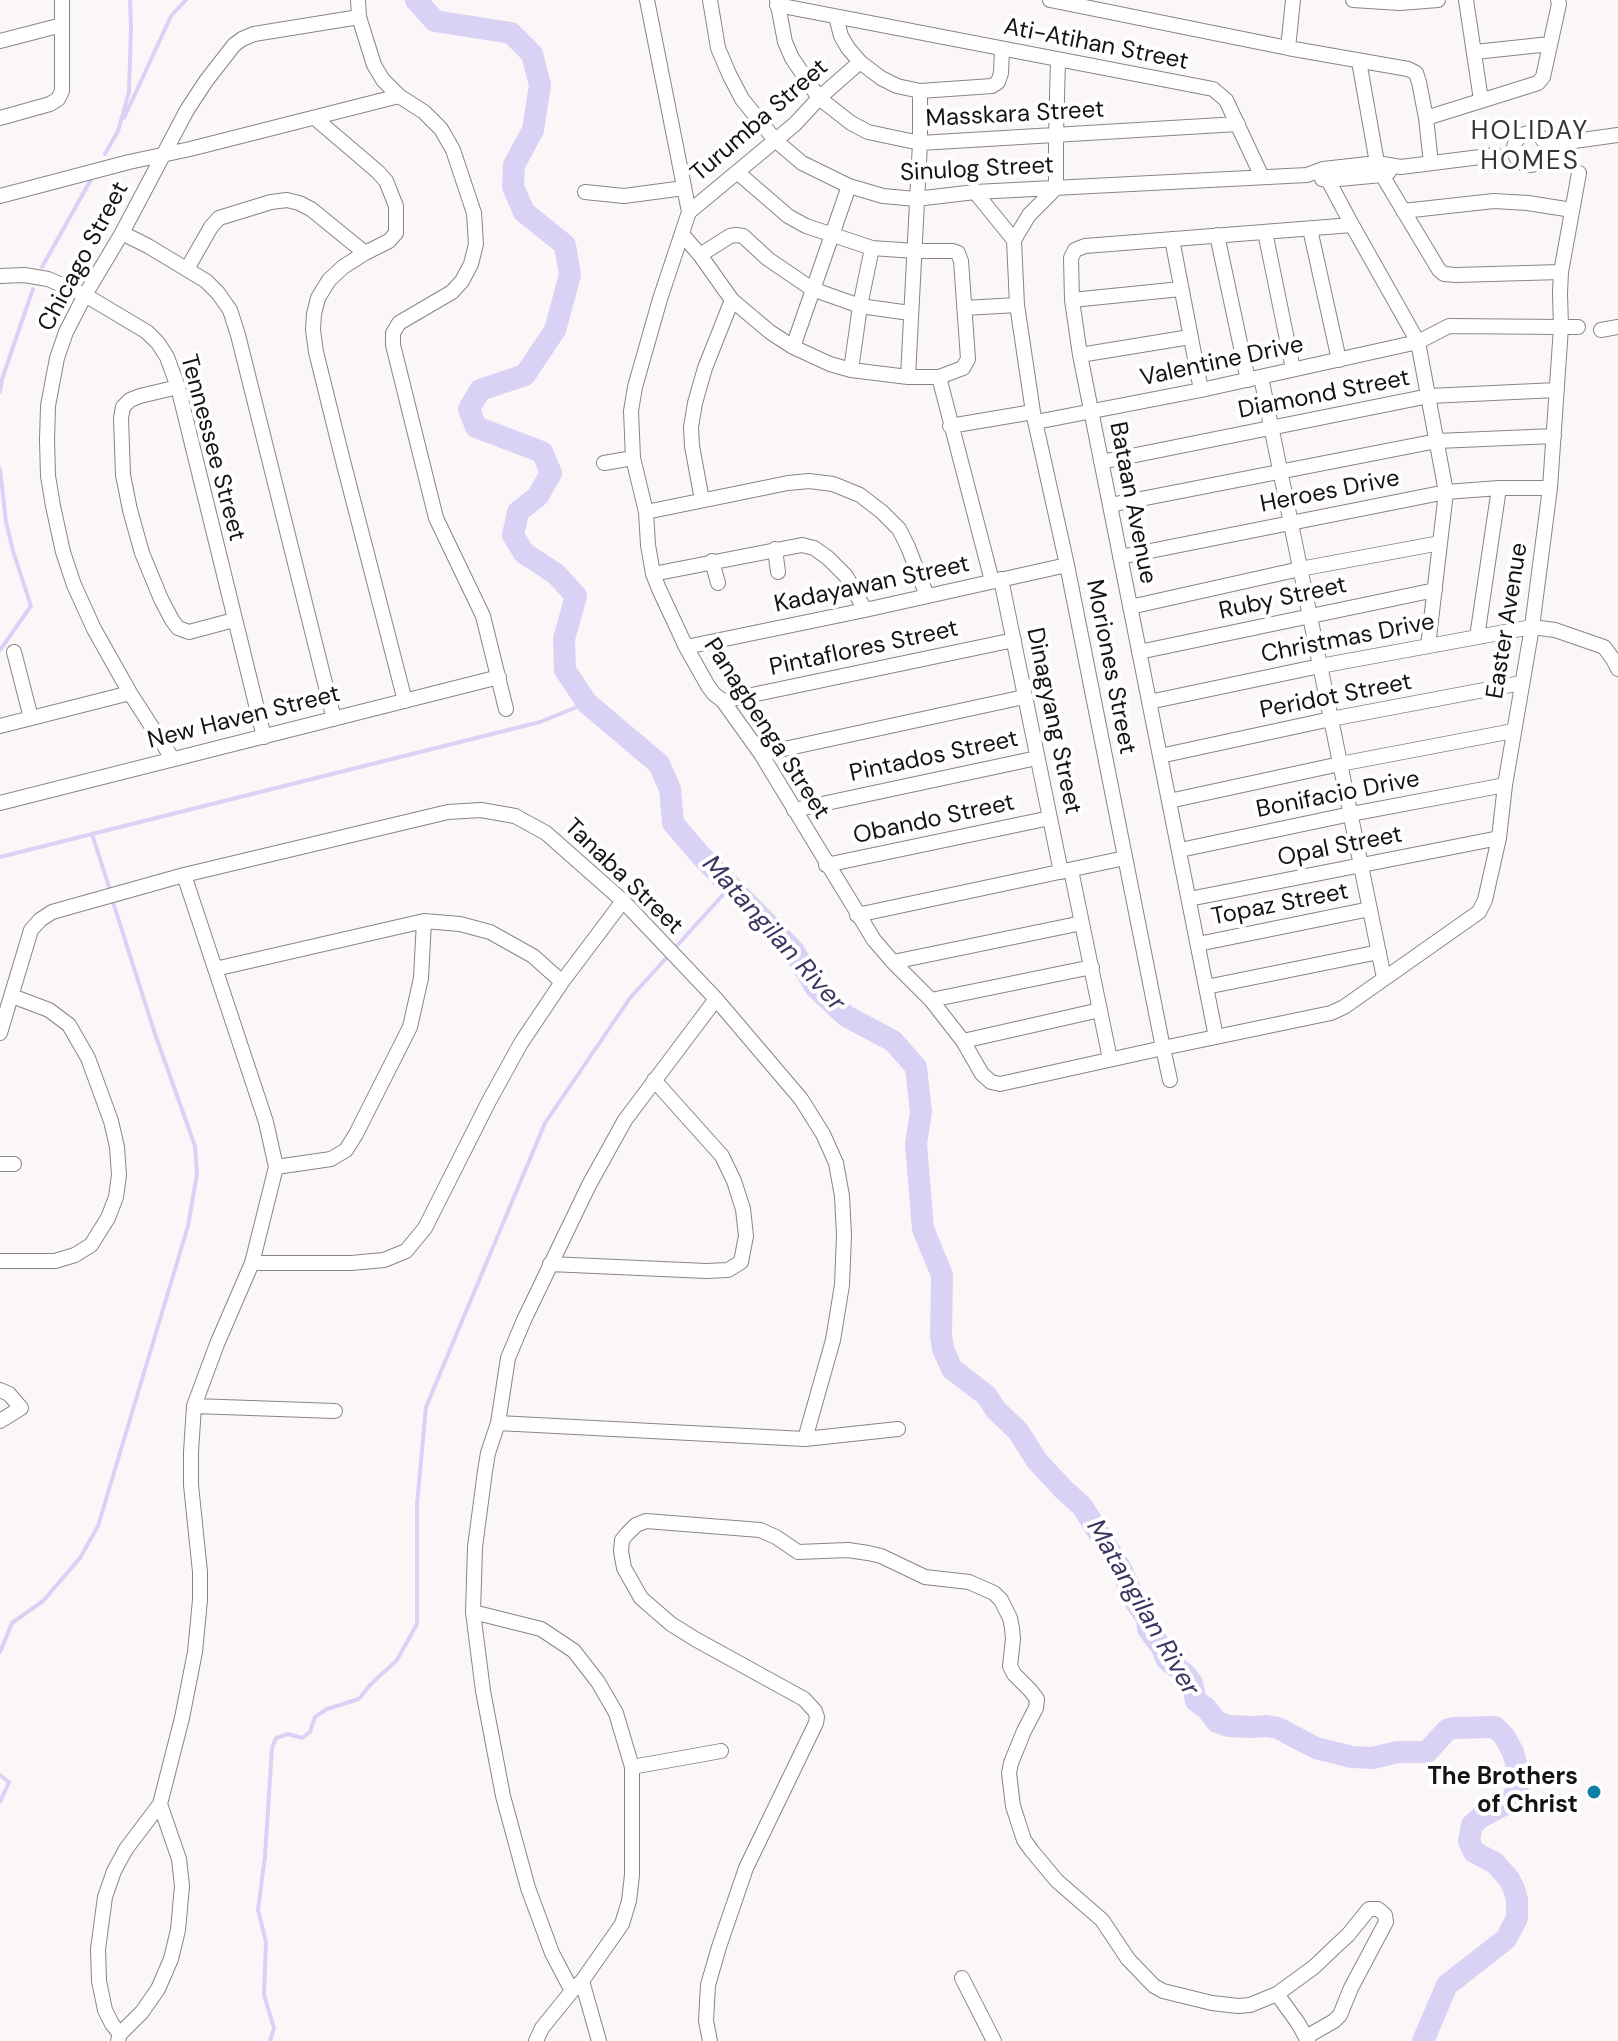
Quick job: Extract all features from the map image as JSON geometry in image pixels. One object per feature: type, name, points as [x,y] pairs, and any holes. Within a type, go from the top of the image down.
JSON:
[{"type":"street","points":[[0,118],[58,99],[62,91],[62,0]]},
{"type":"street","points":[[358,0],[359,17],[374,65],[383,80],[399,96],[424,112],[441,129],[453,150],[474,213],[476,244],[471,264],[462,281],[452,292],[399,323],[393,333],[393,345],[436,518],[483,616],[506,709]]},
{"type":"street","name":"Panagbenga Street","points":[[647,0],[689,212],[660,299],[631,411],[633,458],[646,512],[653,574],[659,589],[708,686],[723,701],[761,754],[857,915],[893,962],[931,1000],[963,1041],[982,1074],[991,1082],[1000,1084],[1110,1059]]},
{"type":"street","name":"Sinulog Street","points":[[710,0],[718,48],[729,74],[742,99],[775,140],[802,163],[849,186],[883,196],[916,199],[975,192],[1326,174],[1505,154]]},
{"type":"street","points":[[1050,0],[1408,69],[1416,73],[1419,82],[1431,163]]},
{"type":"street","points":[[1288,48],[1293,0]]},
{"type":"street","points":[[1353,0],[1400,3],[1438,0]]},
{"type":"street","points":[[1466,0],[1481,100]]},
{"type":"street","points":[[1426,118],[1538,83],[1543,77],[1558,0]]},
{"type":"street","name":"Ati-Atihan Street","points":[[777,2],[836,17],[1213,89],[1226,100],[1262,177]]},
{"type":"street","name":"Masskara Street","points":[[777,2],[785,42],[819,98],[868,132],[920,143],[1238,124]]},
{"type":"street","name":"Chicago Street","points":[[172,758],[94,629],[63,552],[48,476],[51,382],[66,332],[85,295],[122,233],[187,110],[234,45],[254,34],[359,17]]},
{"type":"street","points":[[836,17],[841,36],[860,62],[897,86],[920,91],[992,86],[998,82],[1001,73],[1002,49]]},
{"type":"street","points":[[0,41],[62,25]]},
{"type":"street","points":[[1475,52],[1550,44]]},
{"type":"street","points":[[975,192],[1014,240],[1029,215],[1056,188],[1058,60]]},
{"type":"street","points":[[1359,61],[1380,169],[1439,270],[1444,274],[1456,275],[1561,272]]},
{"type":"street","name":"Turumba Street","points":[[689,212],[795,124],[860,62]]},
{"type":"street","points":[[908,377],[920,91]]},
{"type":"street","points":[[0,196],[399,96]]},
{"type":"street","points":[[316,119],[378,172],[386,181],[396,206],[396,233],[389,241],[343,267],[329,280],[318,298],[313,330],[342,457],[405,701]]},
{"type":"street","points":[[1530,132],[1543,138],[1546,145],[1543,159],[1530,166],[1505,154],[1522,134],[1530,132]]},
{"type":"street","points":[[1546,145],[1618,135]]},
{"type":"street","points":[[682,234],[732,300],[793,347],[851,370],[908,377],[939,377],[963,368],[968,359],[958,253],[872,248],[806,226],[788,216],[737,172]]},
{"type":"street","name":"Easter Avenue","points":[[1163,1048],[1331,1013],[1479,912],[1485,900],[1499,838],[1550,488],[1561,327],[1561,272],[1579,173]]},
{"type":"street","points":[[1326,174],[1418,342],[1446,492],[1428,646]]},
{"type":"street","points":[[793,347],[849,186]]},
{"type":"street","points":[[585,192],[624,196],[684,188]]},
{"type":"street","points":[[187,269],[219,218],[287,200],[311,209],[365,253]]},
{"type":"street","points":[[1403,211],[1494,201],[1572,210]]},
{"type":"street","name":"Bataan Avenue","points":[[1216,1037],[1080,355],[1072,300],[1071,258],[1075,250],[1085,246],[1352,225]]},
{"type":"street","points":[[1310,229],[1339,360]]},
{"type":"street","points":[[1265,232],[1293,369]]},
{"type":"street","points":[[122,233],[206,281],[230,310],[334,719]]},
{"type":"street","points":[[1217,235],[1254,378],[1272,427],[1384,978]]},
{"type":"street","points":[[700,255],[730,236],[743,236],[785,272],[812,289],[860,306],[910,313]]},
{"type":"street","points":[[1172,239],[1201,390]]},
{"type":"street","name":"Moriones Street","points":[[1014,240],[1017,305],[1034,417],[1067,565],[1170,1080]]},
{"type":"street","points":[[851,370],[872,248]]},
{"type":"street","name":"Tennessee Street","points":[[0,276],[24,275],[48,279],[85,295],[136,325],[158,343],[167,357],[178,387],[264,737]]},
{"type":"street","points":[[1072,300],[1181,289]]},
{"type":"street","points":[[702,500],[691,427],[705,368],[732,300]]},
{"type":"street","points":[[964,308],[1017,305]]},
{"type":"street","points":[[1418,342],[1449,326],[1578,327]]},
{"type":"street","points":[[1601,330],[1618,327]]},
{"type":"street","points":[[1080,355],[1190,337]]},
{"type":"street","name":"Valentine Drive","points":[[950,426],[1092,411],[1418,342]]},
{"type":"street","name":"Dinagyang Street","points":[[939,377],[950,426],[1014,640],[1050,818],[1082,923],[1110,1059]]},
{"type":"street","points":[[178,387],[140,396],[123,407],[123,475],[130,510],[142,553],[161,599],[178,628],[189,632],[234,620]]},
{"type":"street","name":"Diamond Street","points":[[1101,462],[1429,396],[1557,390]]},
{"type":"street","points":[[1110,505],[1437,441],[1554,436]]},
{"type":"street","points":[[604,463],[633,458]]},
{"type":"street","points":[[646,512],[788,483],[809,481],[833,484],[860,495],[899,529],[927,596]]},
{"type":"street","points":[[1477,637],[1499,488]]},
{"type":"street","name":"Heroes Drive","points":[[1120,557],[1446,492],[1550,488]]},
{"type":"street","points":[[1130,607],[1300,569],[1440,543]]},
{"type":"street","points":[[653,574],[802,545],[814,548],[846,576],[865,610]]},
{"type":"street","points":[[775,549],[778,572]]},
{"type":"street","points":[[712,561],[718,583]]},
{"type":"street","name":"Kadayawan Street","points":[[686,647],[1067,565]]},
{"type":"street","name":"Ruby Street","points":[[1139,652],[1435,590]]},
{"type":"street","name":"Christmas Drive","points":[[1149,702],[1320,666],[1532,627],[1555,630],[1604,647],[1618,669]]},
{"type":"street","name":"Pintaflores Street","points":[[723,701],[1014,640]]},
{"type":"street","points":[[14,652],[31,718]]},
{"type":"street","name":"New Haven Street","points":[[0,803],[499,677]]},
{"type":"street","name":"Peridot Street","points":[[1160,756],[1521,683]]},
{"type":"street","points":[[0,726],[130,693]]},
{"type":"street","points":[[761,754],[1024,697]]},
{"type":"street","points":[[1169,801],[1513,731]]},
{"type":"street","name":"Pintados Street","points":[[794,810],[1037,758]]},
{"type":"street","name":"Bonifacio Drive","points":[[1180,850],[1505,785]]},
{"type":"street","name":"Tanaba Street","points":[[0,1033],[31,930],[52,912],[184,875],[448,812],[481,810],[515,816],[546,833],[623,901],[716,999],[801,1099],[823,1134],[836,1163],[842,1196],[842,1285],[833,1340],[805,1439]]},
{"type":"street","name":"Obando Street","points":[[826,865],[1050,818]]},
{"type":"street","name":"Opal Street","points":[[1189,899],[1499,838]]},
{"type":"street","points":[[857,915],[1125,858]]},
{"type":"street","points":[[160,1804],[179,1859],[182,1886],[178,1930],[171,1959],[158,1989],[119,2037],[105,2010],[99,1981],[98,1949],[105,1897],[126,1849],[160,1804],[182,1718],[195,1652],[200,1572],[191,1485],[194,1406],[252,1263],[276,1167],[266,1122],[184,875]]},
{"type":"street","points":[[252,1263],[351,1263],[384,1260],[406,1251],[425,1228],[521,1043],[623,901]]},
{"type":"street","name":"Topaz Street","points":[[1198,944],[1370,909]]},
{"type":"street","points":[[215,969],[424,921],[460,924],[490,932],[533,956],[562,982]]},
{"type":"street","points":[[276,1167],[331,1159],[346,1150],[356,1134],[410,1027],[421,978],[424,921]]},
{"type":"street","points":[[893,962],[1082,923]]},
{"type":"street","points":[[1206,987],[1379,952]]},
{"type":"street","points":[[931,1000],[1092,967]]},
{"type":"street","points":[[0,1261],[55,1261],[75,1255],[91,1245],[108,1218],[116,1197],[119,1175],[111,1121],[88,1058],[69,1025],[49,1010],[12,996]]},
{"type":"street","points":[[599,2041],[577,1986],[552,1953],[528,1888],[503,1796],[483,1691],[473,1612],[475,1547],[488,1453],[498,1423],[508,1358],[524,1320],[589,1185],[625,1120],[716,999]]},
{"type":"street","points":[[963,1041],[1100,1010]]},
{"type":"street","points":[[1110,1059],[1163,1048]]},
{"type":"street","points":[[550,1264],[706,1271],[728,1270],[741,1262],[746,1236],[743,1209],[734,1181],[722,1156],[654,1080]]},
{"type":"street","points":[[0,1390],[9,1394],[21,1408],[0,1421]]},
{"type":"street","points":[[194,1406],[335,1411]]},
{"type":"street","points":[[498,1423],[805,1439],[898,1429]]},
{"type":"street","points":[[710,2041],[706,2021],[708,1985],[719,1947],[746,1868],[817,1717],[804,1699],[695,1639],[671,1624],[641,1598],[624,1568],[621,1551],[622,1540],[627,1534],[646,1521],[760,1530],[798,1552],[848,1550],[868,1553],[925,1577],[969,1582],[994,1593],[1005,1609],[1012,1628],[1010,1666],[1037,1699],[1009,1773],[1013,1806],[1024,1840],[1057,1881],[1102,1920],[1128,1959],[1154,1986],[1200,2001],[1250,2005],[1277,1994],[1314,1967],[1342,1941],[1369,1909],[1378,1909],[1385,1915],[1384,1928],[1340,2015],[1334,2021],[1307,2039],[1277,1994]]},
{"type":"street","points":[[473,1612],[541,1629],[574,1651],[598,1682],[616,1713],[632,1767],[632,1875],[622,1924],[542,2028],[536,2041]]},
{"type":"street","points":[[632,1767],[721,1751]]},
{"type":"street","points":[[962,1978],[994,2041]]},
{"type":"waterway","points":[[105,154],[118,131],[129,92],[130,0]]},
{"type":"waterway","points":[[124,118],[171,16],[186,0]]},
{"type":"waterway","name":"Matangilan River","points":[[416,0],[435,21],[511,33],[532,54],[540,85],[533,130],[514,165],[513,187],[524,212],[565,245],[570,275],[555,330],[525,375],[480,390],[469,409],[476,427],[542,452],[551,473],[538,496],[518,512],[513,535],[524,553],[556,574],[576,596],[564,639],[565,670],[587,703],[659,764],[670,789],[673,823],[793,950],[816,988],[846,1016],[893,1041],[916,1067],[921,1112],[916,1144],[923,1229],[942,1275],[941,1336],[952,1369],[986,1395],[996,1410],[1018,1431],[1037,1461],[1082,1506],[1121,1569],[1136,1603],[1147,1618],[1148,1629],[1167,1660],[1185,1674],[1192,1683],[1196,1701],[1217,1722],[1229,1726],[1278,1728],[1316,1748],[1352,1757],[1373,1758],[1397,1752],[1427,1752],[1447,1730],[1453,1728],[1495,1727],[1513,1752],[1519,1775],[1518,1787],[1511,1801],[1472,1825],[1469,1841],[1474,1852],[1495,1863],[1509,1879],[1517,1900],[1517,1918],[1506,1939],[1447,1985],[1423,2041]]},
{"type":"waterway","points":[[42,267],[93,176]]},
{"type":"waterway","points":[[0,392],[33,289]]},
{"type":"waterway","points":[[0,469],[6,522],[31,606],[0,650]]},
{"type":"waterway","points":[[0,857],[540,722],[587,703]]},
{"type":"waterway","points":[[92,834],[110,890]]},
{"type":"waterway","points":[[674,949],[731,886]]},
{"type":"waterway","points":[[0,1652],[12,1623],[43,1601],[80,1558],[98,1526],[188,1226],[197,1174],[195,1146],[112,899]]},
{"type":"waterway","points":[[270,2041],[274,2028],[264,1995],[266,1942],[258,1910],[272,1748],[276,1738],[288,1734],[302,1738],[310,1732],[315,1717],[327,1709],[359,1699],[397,1660],[417,1624],[417,1504],[426,1407],[545,1123],[630,998],[668,956]]},
{"type":"waterway","points":[[0,1775],[9,1782],[0,1802]]},
{"type":"place","name":"The Brothers of Christ","points":[[1594,1792]]},
{"type":"district","name":"HOLIDAY HOMES","points":[[1530,147]]}]
